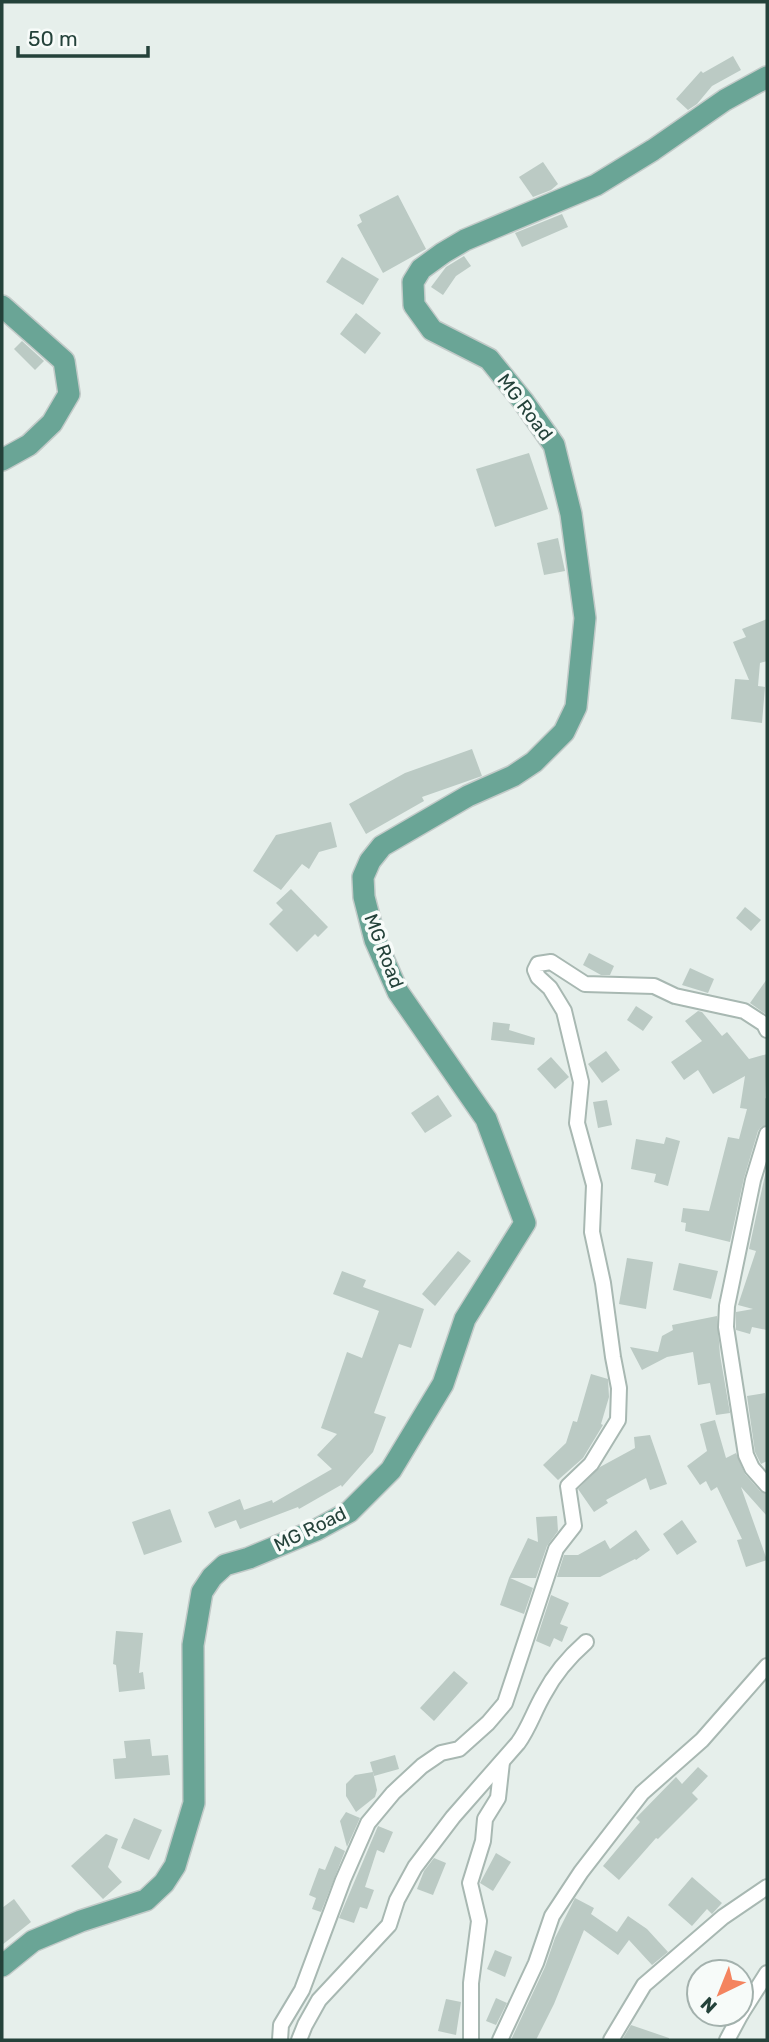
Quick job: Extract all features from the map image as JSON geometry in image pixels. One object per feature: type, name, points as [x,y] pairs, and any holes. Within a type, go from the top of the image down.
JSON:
[{"type":"main road","name":"MG Road","points":[[2,1966],[33,1941],[81,1921],[146,1900],[164,1884],[174,1866],[194,1804],[193,1645],[202,1592],[212,1577],[225,1565],[316,1530],[349,1512],[391,1470],[443,1384],[464,1319],[525,1223],[486,1119],[398,992],[375,940],[364,897],[363,877],[370,861],[382,846],[468,796],[513,776],[534,762],[564,732],[576,707],[585,618],[570,514],[554,444],[489,359],[432,330],[414,304],[413,282],[421,269],[465,240],[596,185],[653,150],[724,100],[767,77]]},
{"type":"main road","points":[[2,306],[64,361],[69,394],[52,423],[29,446],[2,460]]},
{"type":"street","points":[[280,2040],[281,2025],[302,1990],[343,1880],[368,1823],[393,1793],[422,1766],[441,1754],[459,1749],[488,1723],[505,1703],[556,1549],[574,1526],[568,1486],[591,1464],[618,1420],[619,1388],[603,1283],[592,1232],[594,1185],[577,1124],[581,1082],[564,1011],[535,970],[538,964],[551,962],[585,984],[654,986],[675,996],[744,1011],[764,1024],[767,1030]]},
{"type":"street","points":[[767,1134],[753,1180],[732,1273],[726,1327],[746,1455],[752,1468],[767,1485]]},
{"type":"street","points":[[299,2040],[319,2000],[388,1925],[397,1900],[415,1867],[453,1816],[527,1730],[544,1693],[565,1661],[586,1642]]},
{"type":"street","points":[[500,2040],[536,1963],[552,1916],[581,1872],[642,1793],[702,1740],[767,1666]]},
{"type":"street","points":[[471,2040],[471,1983],[479,1921],[470,1883],[483,1840],[485,1819],[498,1798],[502,1761]]},
{"type":"street","points":[[611,2040],[644,1985],[723,1917],[767,1887]]},
{"type":"street","points":[[755,1992],[767,1973]]},
{"type":"building","points":[[733,56],[741,70],[712,86],[697,104],[688,110],[676,99],[701,71],[703,73]]},
{"type":"building","points":[[543,162],[558,184],[533,197],[519,177]]},
{"type":"building","points":[[398,195],[426,249],[383,273],[357,225],[362,222],[359,215]]},
{"type":"building","points":[[562,214],[568,227],[522,247],[515,233]]},
{"type":"building","points":[[464,256],[471,266],[456,276],[443,295],[431,287],[446,267]]},
{"type":"building","points":[[342,257],[379,279],[363,305],[326,282]]},
{"type":"building","points":[[356,313],[381,333],[365,354],[340,334]]},
{"type":"building","points":[[22,341],[44,361],[35,370],[14,349]]},
{"type":"building","points":[[529,453],[548,509],[495,527],[476,469]]},
{"type":"building","points":[[558,538],[565,571],[544,575],[537,543]]},
{"type":"building","points":[[767,619],[767,661],[760,663],[758,686],[765,687],[762,723],[731,719],[735,679],[749,680],[733,642],[746,637],[742,629]]},
{"type":"building","points":[[472,749],[482,776],[422,797],[424,801],[366,834],[349,804],[405,773]]},
{"type":"building","points":[[331,822],[337,847],[319,852],[309,869],[302,864],[281,890],[253,871],[276,835]]},
{"type":"building","points":[[291,889],[328,927],[318,937],[315,934],[297,952],[269,924],[283,910],[276,903]]},
{"type":"building","points":[[745,907],[761,920],[751,931],[736,918]]},
{"type":"building","points":[[589,953],[614,966],[610,975],[601,975],[583,965]]},
{"type":"building","points":[[690,968],[714,979],[708,993],[682,985]]},
{"type":"building","points":[[767,979],[767,1015],[750,1003]]},
{"type":"building","points":[[636,1006],[653,1017],[643,1031],[627,1020]]},
{"type":"building","points":[[698,1011],[702,1012],[722,1036],[727,1032],[749,1059],[767,1054],[767,1125],[758,1131],[730,1242],[685,1231],[686,1223],[681,1222],[683,1208],[709,1211],[728,1137],[739,1139],[747,1109],[740,1108],[745,1076],[713,1094],[698,1070],[684,1080],[671,1062],[702,1041],[685,1021]]},
{"type":"building","points":[[493,1022],[510,1024],[509,1030],[535,1038],[534,1045],[491,1040]]},
{"type":"building","points":[[606,1051],[620,1070],[602,1083],[588,1064]]},
{"type":"building","points":[[551,1057],[569,1077],[555,1089],[537,1069]]},
{"type":"building","points":[[438,1095],[452,1116],[425,1133],[411,1113]]},
{"type":"building","points":[[607,1100],[612,1125],[598,1128],[593,1102]]},
{"type":"building","points":[[666,1137],[680,1141],[668,1186],[654,1182],[656,1174],[631,1169],[636,1139],[664,1144]]},
{"type":"building","points":[[767,1166],[767,1330],[752,1327],[750,1334],[736,1330],[736,1312],[753,1309],[738,1305],[756,1251],[749,1249]]},
{"type":"building","points":[[458,1251],[471,1261],[435,1306],[422,1294]]},
{"type":"building","points":[[627,1258],[653,1262],[646,1309],[619,1304]]},
{"type":"building","points":[[679,1263],[718,1271],[711,1299],[673,1290]]},
{"type":"building","points":[[342,1271],[366,1280],[363,1287],[424,1309],[411,1348],[399,1344],[374,1413],[386,1417],[373,1452],[342,1487],[341,1485],[299,1509],[298,1507],[240,1529],[236,1520],[215,1528],[208,1512],[240,1499],[244,1510],[272,1500],[273,1503],[332,1469],[317,1455],[337,1434],[321,1428],[347,1352],[362,1358],[379,1311],[333,1294]]},
{"type":"building","points":[[717,1316],[720,1355],[730,1413],[716,1415],[710,1383],[698,1385],[693,1352],[667,1357],[642,1370],[630,1347],[658,1352],[662,1336],[673,1330],[672,1325]]},
{"type":"building","points":[[591,1374],[608,1379],[609,1397],[601,1424],[603,1425],[583,1458],[558,1480],[543,1465],[566,1443],[573,1421],[577,1422]]},
{"type":"building","points":[[765,1393],[767,1461],[761,1464],[755,1452],[747,1396]]},
{"type":"building","points":[[715,1420],[726,1458],[736,1453],[745,1474],[760,1491],[767,1494],[767,1516],[741,1487],[767,1560],[746,1567],[737,1540],[742,1539],[717,1487],[711,1491],[706,1481],[700,1485],[687,1466],[707,1451],[700,1424]]},
{"type":"building","points":[[650,1435],[667,1484],[650,1490],[646,1478],[606,1500],[608,1503],[594,1512],[578,1489],[600,1467],[635,1448],[634,1437]]},
{"type":"building","points":[[170,1509],[182,1542],[144,1555],[132,1522]]},
{"type":"building","points":[[557,1516],[558,1531],[547,1546],[536,1578],[510,1578],[533,1588],[524,1614],[500,1605],[509,1578],[528,1538],[538,1542],[536,1517]]},
{"type":"building","points":[[682,1520],[697,1542],[677,1555],[663,1534]]},
{"type":"building","points":[[636,1530],[650,1550],[636,1560],[600,1577],[557,1577],[564,1555],[578,1555],[605,1540],[610,1549]]},
{"type":"building","points":[[551,1595],[569,1603],[560,1624],[568,1627],[562,1642],[554,1638],[550,1647],[536,1641]]},
{"type":"building","points":[[116,1631],[143,1633],[139,1673],[143,1672],[145,1689],[119,1692],[116,1665],[113,1664]]},
{"type":"building","points":[[454,1671],[468,1683],[434,1721],[420,1708]]},
{"type":"building","points":[[150,1739],[152,1756],[168,1755],[170,1775],[115,1779],[113,1759],[126,1758],[124,1741]]},
{"type":"building","points":[[395,1755],[399,1769],[374,1776],[370,1762]]},
{"type":"building","points":[[698,1767],[708,1776],[692,1793],[698,1799],[656,1838],[619,1880],[603,1866],[640,1822],[636,1818],[676,1777],[682,1784]]},
{"type":"building","points":[[373,1772],[377,1790],[375,1797],[356,1812],[346,1796],[346,1784],[355,1775]]},
{"type":"building","points":[[346,1812],[360,1818],[347,1847],[340,1821]]},
{"type":"building","points":[[134,1818],[162,1830],[149,1860],[121,1848]]},
{"type":"building","points":[[378,1826],[393,1832],[384,1853],[377,1850],[365,1887],[374,1890],[367,1909],[360,1907],[354,1923],[339,1918]]},
{"type":"building","points":[[106,1834],[118,1839],[108,1867],[122,1882],[103,1899],[71,1866]]},
{"type":"building","points":[[335,1846],[345,1851],[321,1912],[312,1909],[316,1898],[309,1895],[319,1868],[325,1870]]},
{"type":"building","points":[[496,1853],[511,1862],[493,1891],[480,1883]]},
{"type":"building","points":[[434,1858],[446,1863],[433,1895],[417,1889],[424,1871]]},
{"type":"building","points":[[692,1877],[722,1903],[712,1914],[707,1909],[692,1926],[668,1905]]},
{"type":"building","points":[[575,1898],[594,1908],[591,1914],[617,1932],[628,1916],[647,1929],[668,1952],[652,1965],[629,1940],[618,1955],[584,1930],[536,2040],[511,2040],[545,1967],[555,1938]]},
{"type":"building","points":[[14,1899],[31,1922],[2,1945],[2,1908]]},
{"type":"building","points":[[495,1950],[512,1957],[505,1977],[487,1969]]},
{"type":"building","points":[[496,1998],[507,2003],[496,2025],[486,2021]]},
{"type":"building","points":[[446,1999],[461,2002],[456,2035],[438,2031]]},
{"type":"building","points":[[631,2025],[669,2038],[669,2040],[622,2040]]}]
